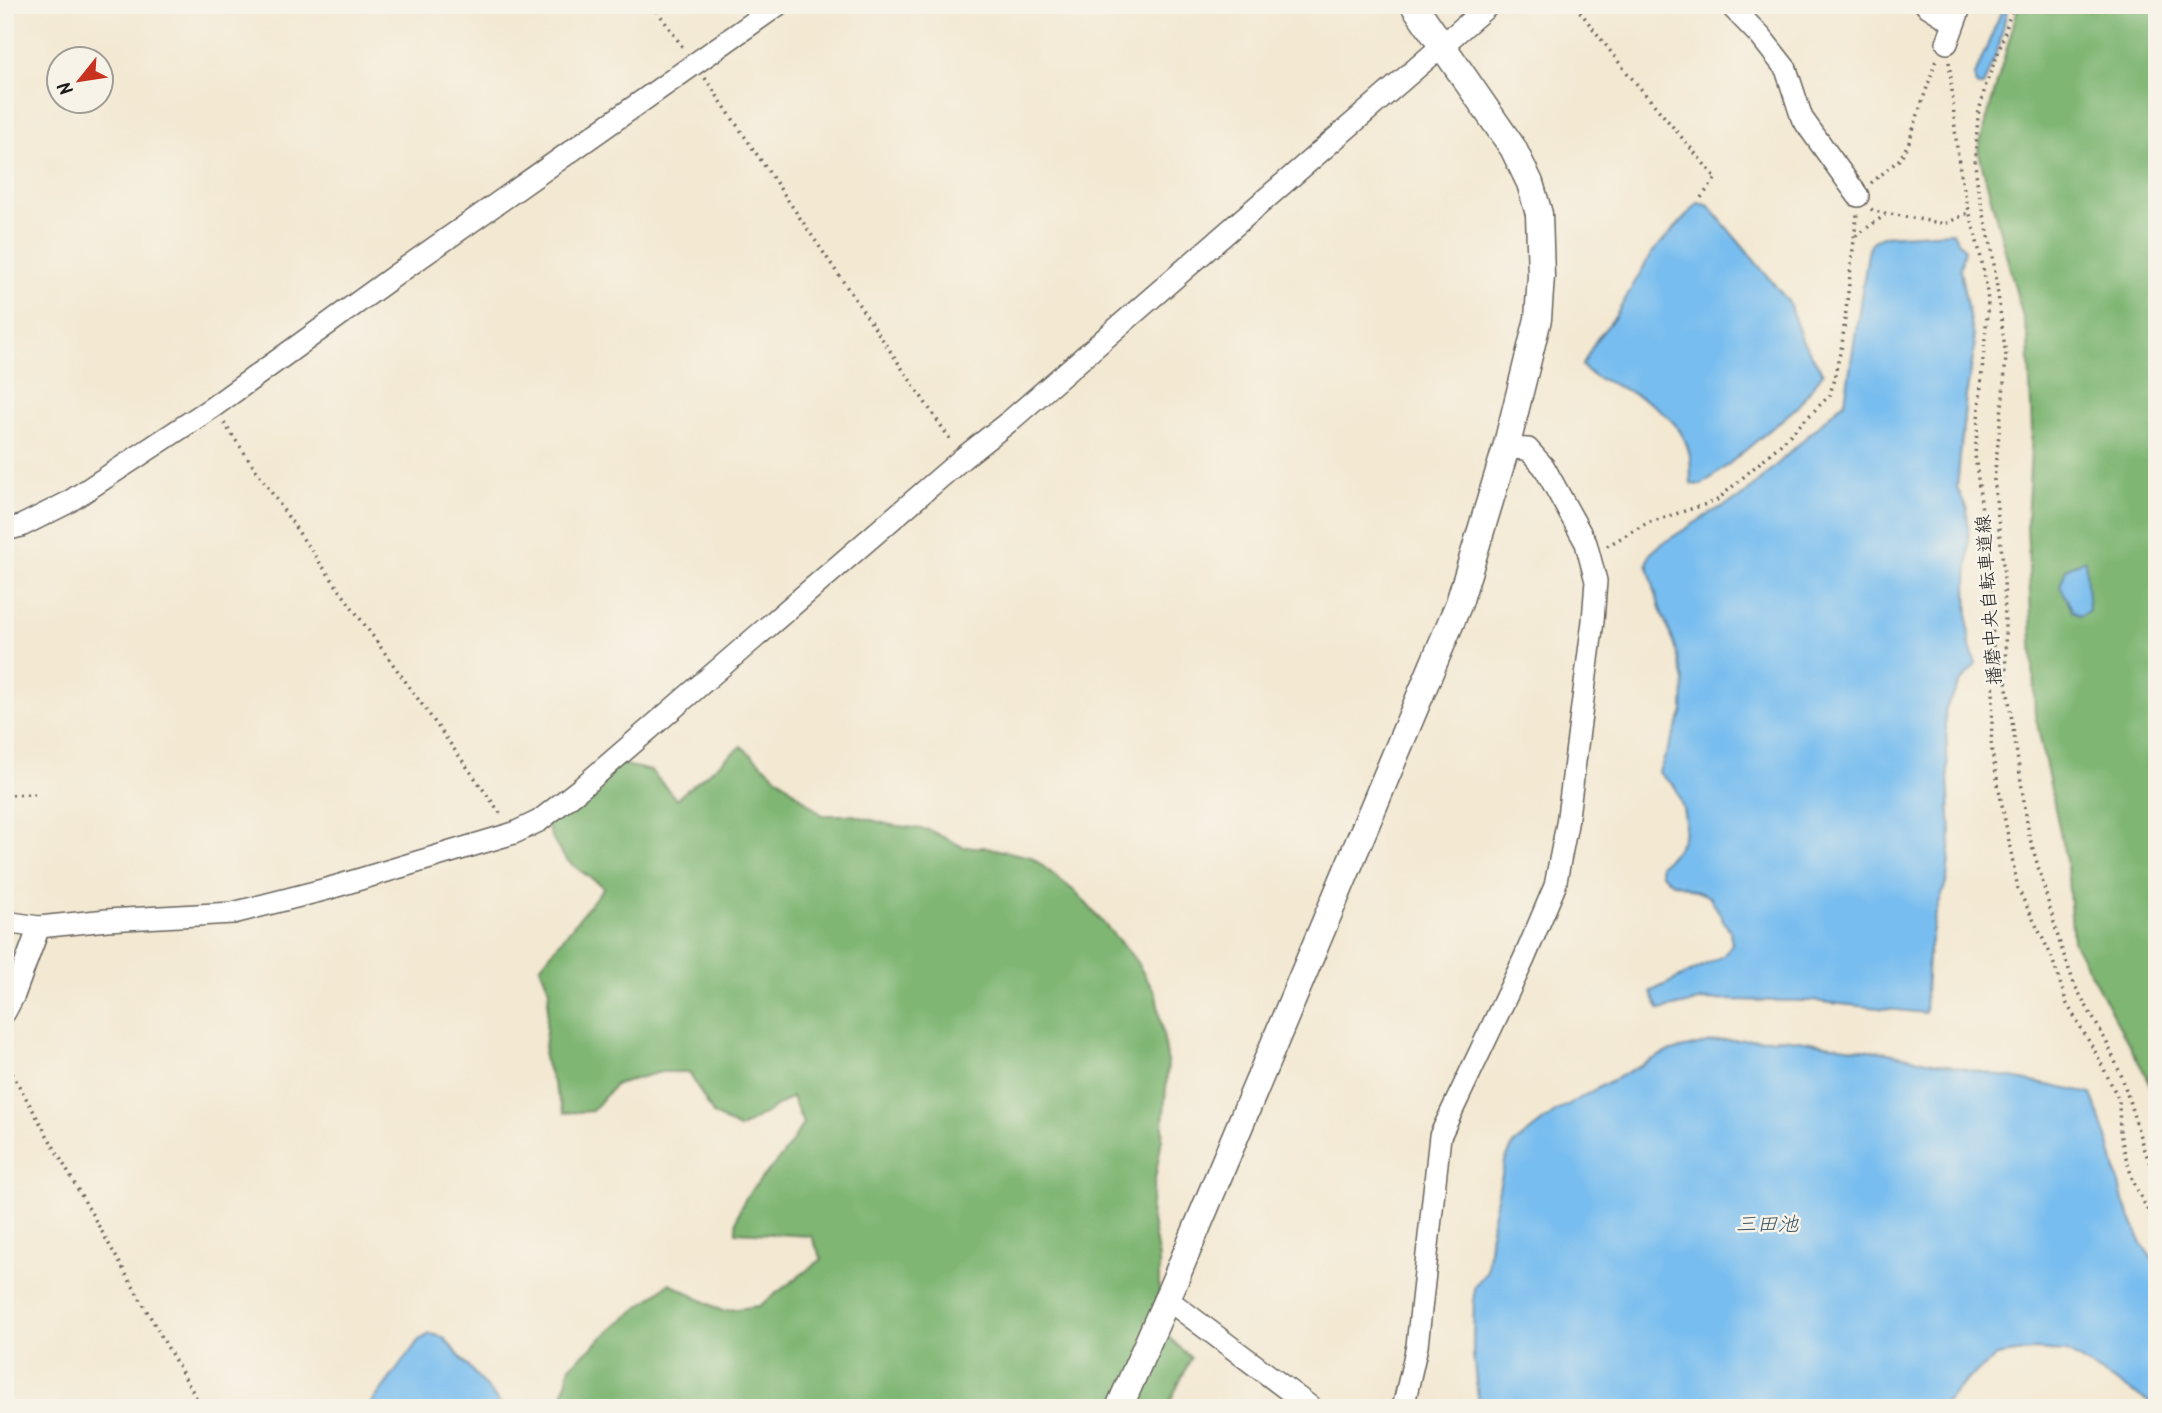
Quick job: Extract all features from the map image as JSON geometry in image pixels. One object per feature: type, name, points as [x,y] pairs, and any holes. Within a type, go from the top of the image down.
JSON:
[{"type":"street","points":[[5,530],[21,526],[67,503],[213,407],[778,5]]},
{"type":"street","points":[[1119,1408],[1459,603],[1507,449],[1538,319],[1541,276],[1539,214],[1530,183],[1514,148],[1414,5]]},
{"type":"street","points":[[5,922],[39,927],[233,913],[327,889],[514,833],[539,821],[1021,411],[1489,5]]},
{"type":"street","points":[[1730,5],[1786,69],[1802,118],[1858,196]]},
{"type":"street","points":[[1926,5],[1957,14],[1947,43]]},
{"type":"street","points":[[1403,1408],[1417,1346],[1440,1136],[1524,959],[1555,886],[1567,824],[1593,621],[1596,580],[1586,543],[1544,467],[1528,449],[1507,449]]},
{"type":"street","points":[[5,1012],[39,927]]},
{"type":"street","points":[[1167,1299],[1312,1408]]},
{"type":"path","points":[[653,5],[963,458]]},
{"type":"path","points":[[1578,5],[1578,9],[1624,69],[1716,178],[1700,199]]},
{"type":"path","name":"播磨中央自転車道線","points":[[2013,5],[1978,115],[1975,164],[1996,272],[2006,356],[1994,480],[2004,573],[2006,681],[2029,835],[2057,935],[2076,986],[2122,1077],[2144,1150],[2157,1175]]},
{"type":"path","points":[[1590,557],[1647,523],[1716,501],[1780,445],[1830,395],[1842,345],[1856,236],[1858,196],[1900,159],[1909,142],[1941,44],[1947,43],[1960,165],[1986,281],[1988,303],[1975,455],[1991,582],[1994,674],[1991,747],[2018,889],[2050,955],[2067,1004],[2119,1100],[2120,1133],[2125,1154],[2133,1181],[2157,1229]]},
{"type":"path","points":[[1858,196],[1874,211],[1945,224],[1970,212]]},
{"type":"path","points":[[1856,236],[1886,214]]},
{"type":"path","points":[[213,407],[310,549],[514,833]]},
{"type":"path","points":[[5,795],[36,794]]},
{"type":"path","points":[[5,1060],[202,1408]]},
{"type":"green space","points":[[2019,5],[2157,5],[2157,1096],[2073,941],[2067,865],[2035,714],[2027,523],[2032,430],[2028,336],[1978,150]]},
{"type":"green space","points":[[741,746],[822,815],[853,815],[891,825],[929,830],[963,847],[984,847],[1031,857],[1078,894],[1134,958],[1156,994],[1168,1063],[1162,1138],[1150,1210],[1159,1259],[1159,1328],[1191,1358],[1167,1408],[560,1408],[570,1366],[670,1283],[722,1311],[759,1306],[822,1259],[811,1236],[736,1232],[740,1209],[746,1198],[785,1152],[803,1123],[792,1097],[739,1129],[713,1114],[689,1072],[661,1072],[616,1084],[592,1111],[564,1113],[544,1058],[549,989],[540,967],[604,887],[569,862],[557,847],[547,825],[621,764],[651,771],[676,799]]},
{"type":"water","points":[[2004,5],[2008,5],[1999,46],[1983,86],[1978,86],[1975,75]]},
{"type":"water","points":[[1698,203],[1708,205],[1788,301],[1802,340],[1823,373],[1797,407],[1701,485],[1691,484],[1689,452],[1678,428],[1670,418],[1649,402],[1593,375],[1582,366],[1596,340],[1615,317],[1651,254]]},
{"type":"water","points":[[1952,232],[1964,249],[1960,270],[1975,347],[1966,396],[1957,488],[1967,509],[1968,624],[1970,647],[1976,664],[1960,683],[1945,710],[1951,837],[1947,879],[1935,917],[1928,957],[1925,1013],[1811,1001],[1704,1000],[1660,1010],[1650,992],[1723,956],[1732,944],[1730,932],[1710,897],[1671,882],[1661,874],[1660,865],[1679,845],[1685,830],[1684,813],[1677,790],[1659,772],[1683,711],[1684,681],[1675,645],[1660,609],[1647,564],[1650,554],[1712,512],[1742,497],[1845,401],[1868,253],[1872,242],[1882,236]]},
{"type":"water","points":[[2085,559],[2089,610],[2080,616],[2073,611],[2060,586],[2066,569]]},
{"type":"water","name":"三田池","points":[[1783,1038],[1883,1052],[2092,1094],[2110,1147],[2123,1200],[2142,1244],[2157,1266],[2157,1407],[2067,1352],[2036,1350],[1997,1356],[1967,1380],[1940,1408],[1479,1408],[1473,1354],[1474,1287],[1487,1271],[1492,1221],[1505,1161],[1513,1145],[1555,1112],[1667,1052],[1716,1041]]},
{"type":"water","points":[[430,1334],[443,1337],[504,1408],[368,1408],[419,1340]]}]
